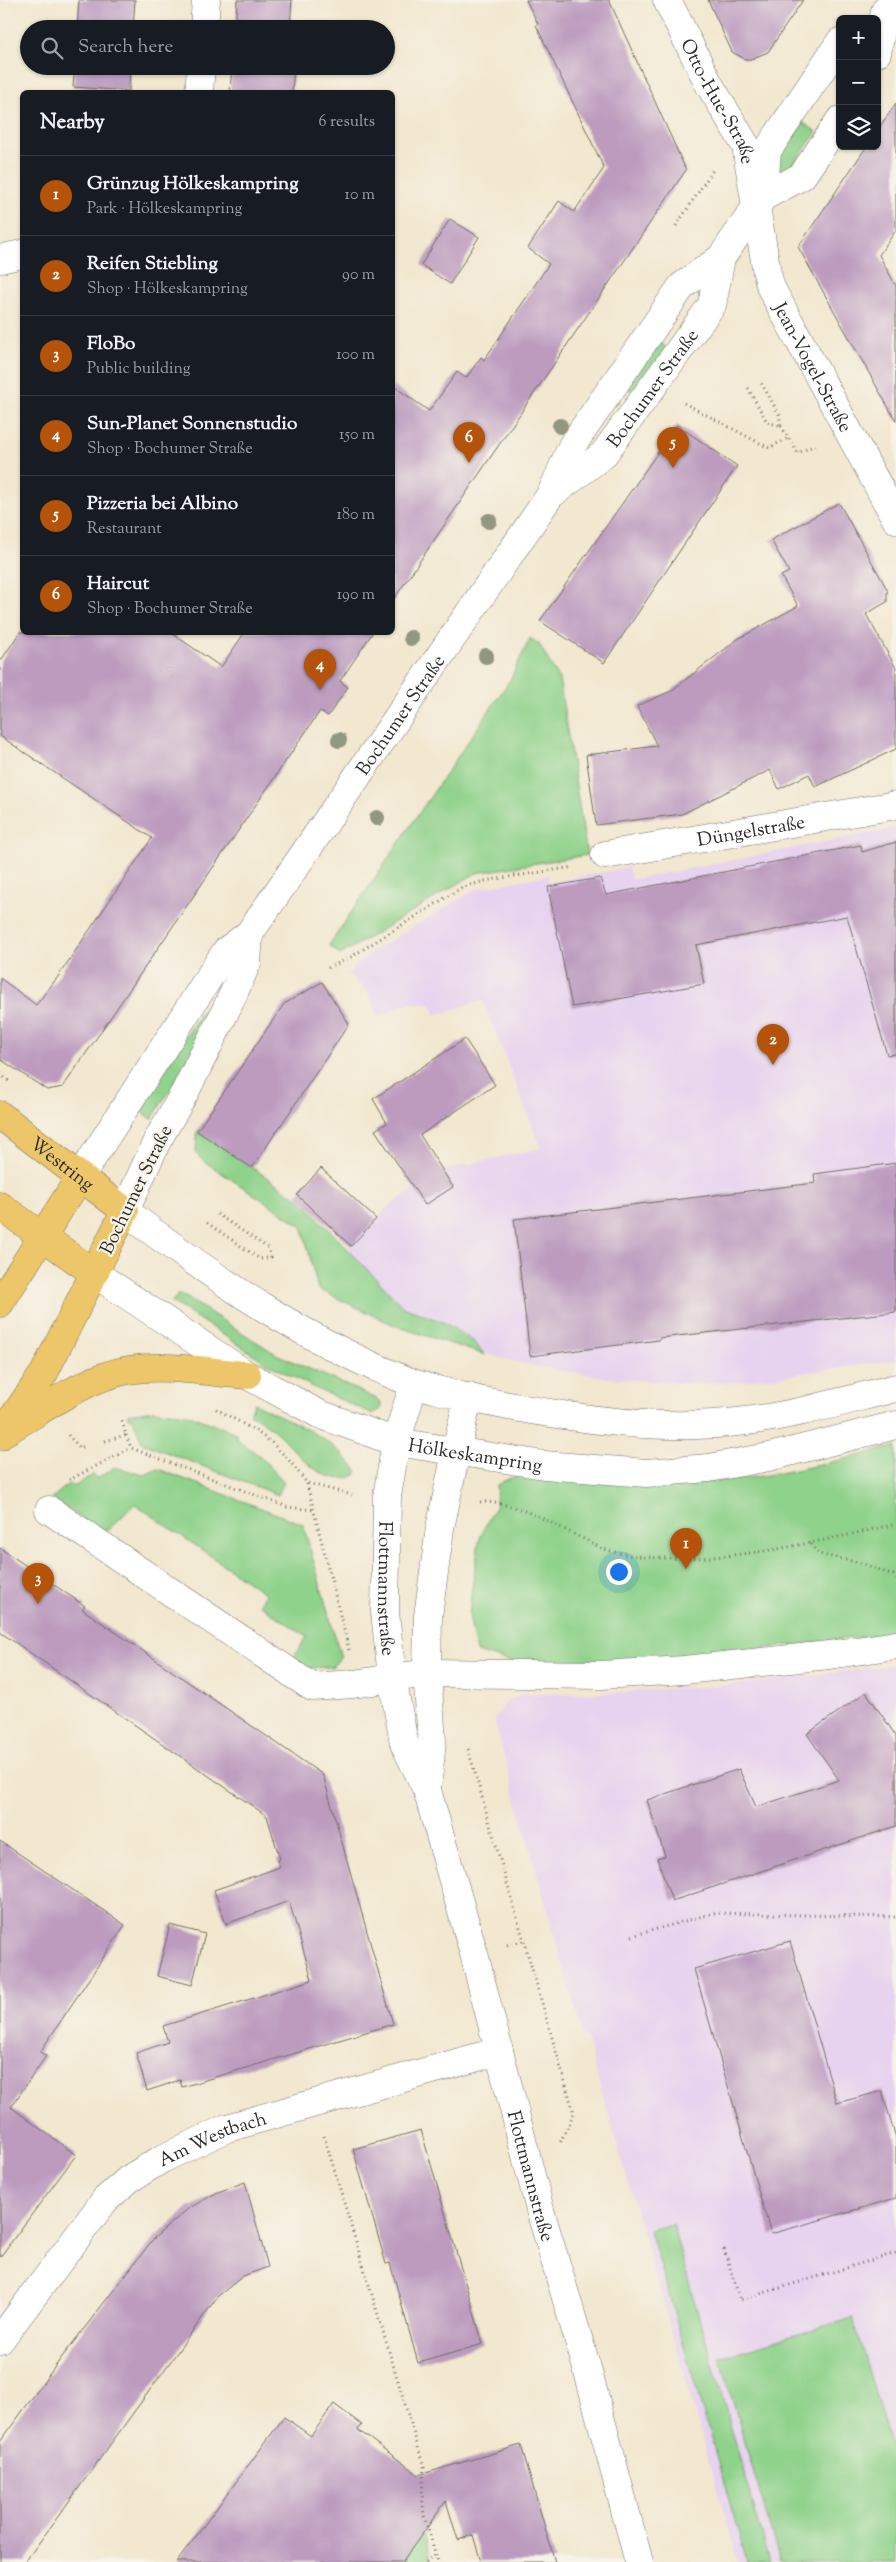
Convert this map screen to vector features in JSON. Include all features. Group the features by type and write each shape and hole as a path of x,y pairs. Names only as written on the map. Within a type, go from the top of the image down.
{"main road":[{"name":"Westring","path":"0,1115 125,1211"},
{"name":"Bochumer Straße","path":"0,1303 80,1177"},
{"path":"0,1206 94,1273"},
{"name":"Bochumer Straße","path":"1,1434 44,1373 125,1211"},
{"path":"1,1434 90,1384 117,1373 142,1369 180,1368 247,1374"}],"street":[{"path":"205,20 206,0"},
{"name":"Otto-Hue-Straße","path":"668,0 709,84 746,146 760,202"},
{"path":"881,24 883,10"},
{"name":"Bochumer Straße","path":"760,202 767,151 836,48"},
{"path":"199,90 200,75"},
{"name":"Bochumer Straße","path":"80,1177 226,951 249,934 550,494 573,444 682,286 721,258 760,202 802,176 836,126"},
{"name":"Jean-Vogel-Straße","path":"760,202 767,273 771,288 896,519"},
{"path":"0,260 20,255"},
{"name":"Bochumer Straße","path":"550,494 603,455 712,305 721,258"},
{"name":"Düngelstraße","path":"605,855 896,805"},
{"name":"Bochumer Straße","path":"125,1211 157,1141 185,1092 247,963 249,934"},
{"path":"125,1211 200,1267 258,1306 328,1346 414,1384 515,1408 590,1420 641,1425 694,1426 745,1422 795,1414 896,1388"},
{"name":"Hölkeskampring","path":"94,1273 247,1374 319,1414 396,1442 544,1465 646,1473 708,1468 769,1457 896,1424"},
{"name":"Flottmannstraße","path":"414,1384 396,1442 387,1498 386,1612 392,1677 404,1743 426,1790 474,1954 535,2193 587,2368 639,2562"},
{"name":"Flottmannstraße","path":"426,1790 432,1741 426,1673 431,1597 440,1528 468,1397"},
{"path":"49,1510 312,1687 353,1684 426,1673 601,1675 666,1671 745,1665 896,1645"},
{"name":"Am Westbach","path":"0,2340 79,2232 105,2200 129,2179 192,2143 228,2128 499,2051"}],"path":[{"path":"676,226 706,183"},
{"path":"748,388 767,422 781,426 778,414 760,381"},
{"path":"652,387 769,448 788,438"},
{"path":"328,968 351,957 461,888 484,881 581,865 605,855"},
{"path":"207,1223 260,1259 271,1257 268,1248 214,1212"},
{"path":"210,1406 248,1426 272,1443 288,1458 307,1483 349,1646 353,1684"},
{"path":"121,1418 131,1448"},
{"path":"68,1434 80,1448 86,1446"},
{"path":"105,1441 126,1435"},
{"path":"71,1479 131,1448 287,1507 314,1510"},
{"path":"307,1483 354,1495"},
{"path":"480,1502 506,1504 526,1510 608,1551 637,1557 686,1558 811,1544 896,1524"},
{"path":"811,1544 818,1554 861,1563 893,1575 896,1579"},
{"path":"466,1744 574,2113 558,2149"},
{"path":"632,1936 714,1913 896,1917"},
{"path":"315,2104 422,2459 424,2467 422,2494 424,2516 437,2553 438,2562"},
{"path":"724,2249 740,2300 896,2253"},
{"path":"426,2562 437,2553"}],"shaded area":[{"path":"896,828 896,1360 732,1383 674,1383 610,1378 543,1368 485,1354 473,1341 445,1324 403,1307 348,1249 388,1207 442,1170 541,1148 482,999 448,1012 435,1014 431,1004 411,1003 377,1017 367,990 347,974 367,955 476,889 548,875 549,883 628,867 631,880"},
{"path":"896,1665 896,2562 738,2562 586,2037 583,2037 494,1720 506,1702 524,1694 609,1693 741,1684"}],"green space":[{"path":"802,122 817,132 781,181 773,169"},
{"path":"659,342 671,351 636,394 628,388"},
{"path":"530,638 539,644 559,679 587,855 476,873 340,955 329,945 510,680"},
{"path":"209,1007 213,1009 182,1070 152,1119 139,1110 204,1008"},
{"path":"197,1131 301,1200 403,1307 445,1323 473,1341 485,1355 396,1326 318,1289 302,1226 202,1160 196,1153"},
{"path":"179,1293 276,1354 377,1399 381,1403 381,1409 373,1414 321,1391 270,1365 172,1302"},
{"path":"254,1403 323,1439 346,1458 357,1471 356,1475 344,1478 332,1477 321,1473 311,1466 276,1432 250,1414"},
{"path":"153,1410 187,1414 236,1433 236,1438 261,1457 284,1482 278,1495 142,1443 132,1417 129,1418 128,1414"},
{"path":"896,1446 896,1633 644,1662 519,1664 476,1652 469,1614 479,1541 495,1507 497,1485 505,1480 517,1476 531,1475 654,1483 728,1480 785,1472"},
{"path":"115,1467 144,1475 158,1469 303,1524 341,1657 332,1667 307,1668 290,1661 307,1637 259,1604 266,1594 135,1504 108,1530 99,1530 52,1498 70,1483 74,1487 94,1474 97,1479"},
{"path":"672,2224 770,2562 747,2562 650,2230"},
{"path":"853,2318 896,2464 896,2562 780,2562 720,2357"},
{"path":"410,2486 431,2562 402,2562 412,2549 381,2526"}],"building":[{"path":"79,0 135,0 134,20 78,20"},
{"path":"237,0 292,0 291,20 236,20"},
{"path":"526,0 609,0 686,170 395,598 395,387 429,411 457,372 466,378 481,357 484,360 549,264 528,248 559,201 574,212 604,168 536,25 538,24"},
{"path":"708,0 803,0 768,52 751,59 745,59 732,52"},
{"path":"74,75 130,75 129,90 73,87"},
{"path":"231,75 293,75 292,90 230,90"},
{"path":"896,103 896,230 879,255 896,286 896,421 798,247 864,150 881,150 881,125"},
{"path":"450,219 479,237 450,284 421,265"},
{"path":"677,425 737,466 604,663 540,621"},
{"path":"839,503 887,589 887,602 866,614 896,668 896,749 815,787 809,774 779,789 770,770 682,814 596,825 586,755 657,746 637,706 671,691 738,639 798,606 781,576 789,572 771,540"},
{"path":"20,632 20,635 174,635 221,667 243,635 371,635 340,681 348,687 328,716 320,711 63,1087 47,1090 0,1059 0,978 36,1005 57,978 152,838 0,736 0,662"},
{"path":"896,842 896,1054 887,1055 847,916 696,945 704,984 572,1007 548,887 600,878 606,895 861,845 862,852"},
{"path":"322,982 349,1024 252,1168 197,1131 284,1004"},
{"path":"465,1039 495,1085 420,1135 453,1187 425,1205 375,1130 387,1123 373,1099"},
{"path":"896,1163 896,1312 659,1338 659,1340 530,1356 514,1219 815,1183 814,1174"},
{"path":"321,1168 376,1219 351,1246 297,1195"},
{"path":"0,1548 85,1606 82,1609 323,1775 393,2024 182,2087 180,2080 147,2091 136,2053 168,2042 163,2026 312,1980 289,1901 226,1924 214,1890 280,1867 277,1860 280,1859 267,1816 0,1632"},
{"path":"866,1692 896,1736 896,1826 672,1901 657,1858 665,1856 647,1800 739,1769 756,1807 839,1780 807,1734"},
{"path":"0,1841 125,1925 40,2052 46,2056 11,2107 76,2155 0,2257"},
{"path":"170,1925 205,1934 192,1985 157,1976"},
{"path":"790,1941 837,2103 882,2091 896,2138 896,2198 771,2234 694,1969"},
{"path":"421,2130 483,2344 418,2363 390,2263 386,2264 353,2149"},
{"path":"245,2182 268,2267 243,2276 218,2296 25,2562 0,2562 0,2442 62,2357 154,2238 189,2208 218,2192"},
{"path":"334,2404 362,2425 358,2430 419,2475 521,2445 555,2562 481,2562 473,2535 458,2540 446,2501 402,2562 177,2562 284,2417 311,2436"}],"place":[{"name":"Haircut","path":"469,463"},
{"name":"Pizzeria bei Albino","path":"673,468"},
{"name":"Sun-Planet Sonnenstudio","path":"320,690"},
{"name":"Reifen Stiebling","path":"773,1065"},
{"name":"Grünzug Hölkeskampring","path":"686,1569"},
{"name":"FloBo","path":"38,1604"}]}
